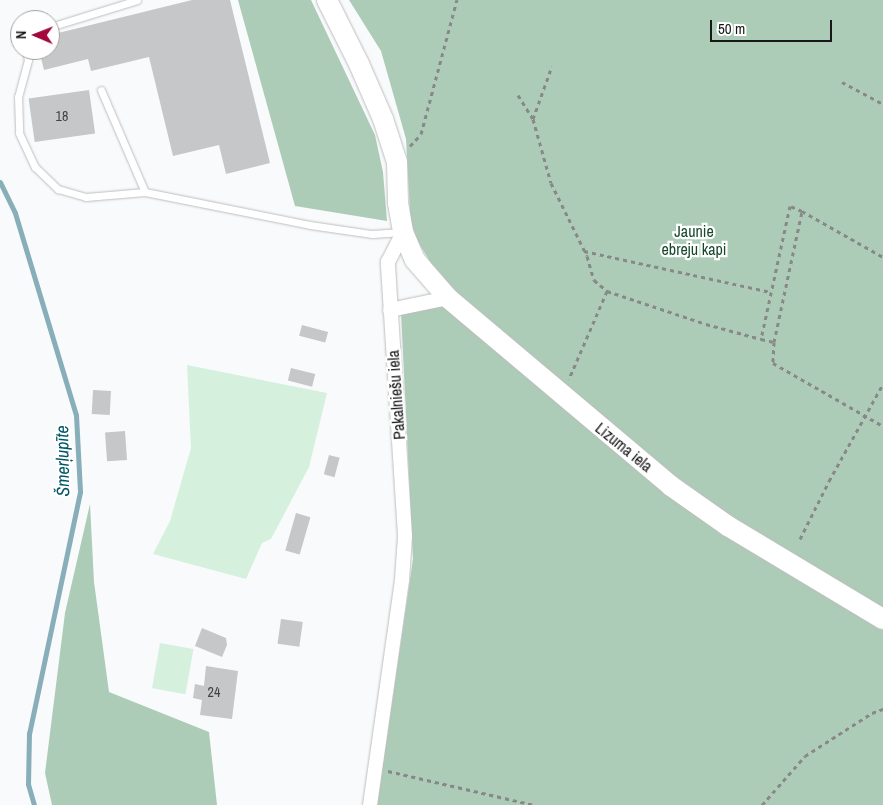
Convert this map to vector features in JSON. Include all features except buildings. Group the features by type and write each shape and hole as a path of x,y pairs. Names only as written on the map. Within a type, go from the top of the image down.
{"street":[{"path":"327,0 373,96 397,162 398,203 403,232"},
{"name":"Lizuma iela","path":"403,232 415,260 448,298 558,393 671,486 712,515 883,619"},
{"name":"Pakalniešu iela","path":"370,805 377,768 402,580 405,536 388,262 403,232"},
{"path":"390,310 448,298"}],"lane":[{"path":"60,24 136,0"},
{"path":"28,60 18,97 19,133 35,167 58,188 86,196 145,192 310,225 372,234 403,232"},
{"path":"101,90 145,192"}],"path":[{"path":"397,162 421,134 457,0"},
{"path":"533,119 552,66"},
{"path":"842,82 883,104"},
{"path":"518,95 533,119 551,184 584,251 594,280 607,291 706,324 774,342"},
{"path":"761,339 790,206 883,257"},
{"path":"802,211 774,342 773,363 864,417 883,426"},
{"path":"584,251 771,292"},
{"path":"558,393 569,380 607,291"},
{"path":"800,539 883,384"},
{"path":"762,805 805,756 872,713 883,709"},
{"path":"377,768 534,805"}],"green space":[{"path":"238,0 311,0 375,135 383,172 387,221 295,206"},
{"name":"Jaunie ebreju kapi","path":"349,0 883,0 883,805 377,805 413,559 401,313 441,305 639,469 637,449 441,279 411,231 406,139 381,51"},
{"path":"187,365 327,393 309,467 271,539 262,543 246,579 153,554 170,521 191,448"},
{"path":"90,504 94,582 109,692 209,732 217,805 52,805 45,773 65,613"},
{"path":"160,643 193,649 185,694 152,688"}],"waterway":[{"name":"Šmerļupīte","path":"0,182 15,213 76,415 80,492 29,733 28,784 34,805"}]}
